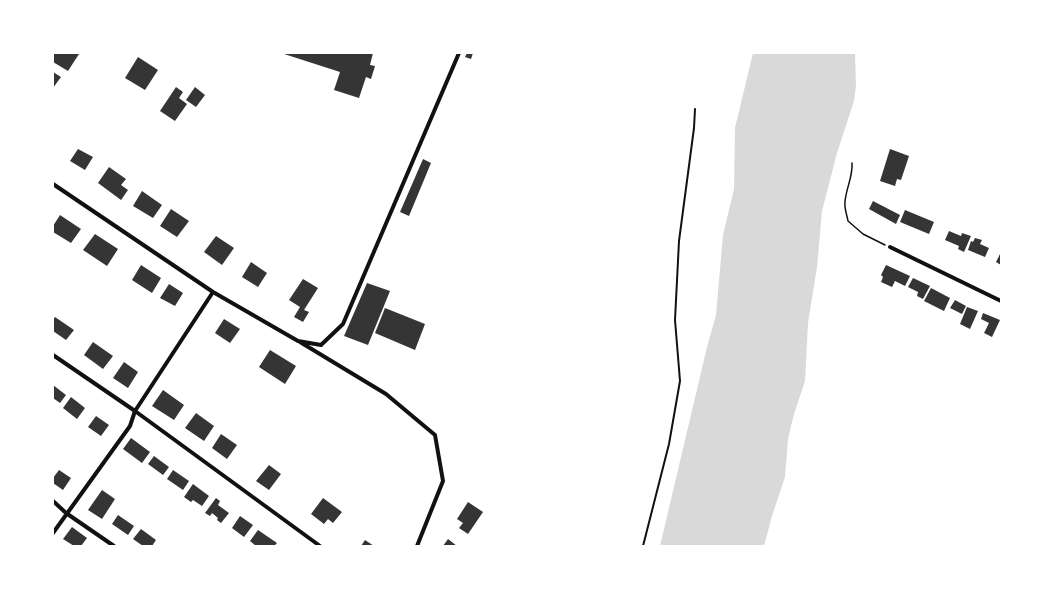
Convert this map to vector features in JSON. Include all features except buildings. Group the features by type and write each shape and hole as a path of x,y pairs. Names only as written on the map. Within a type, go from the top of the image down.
{"street":[{"path":"298,341 321,345 343,324 459,53"},
{"path":"53,184 213,292 386,394 435,435 443,481 417,546"},
{"path":"890,247 1001,301"},
{"path":"53,533 130,426 135,411 213,292"},
{"path":"53,355 135,411 320,546"},
{"path":"53,501 66,513 114,546"}],"lane":[{"path":"643,546 669,444 680,381 675,320 679,241 694,128 695,109"}],"path":[{"path":"852,163 853,174 848,186 845,203 848,221 863,234 890,247"}],"shaded area":[{"path":"753,53 855,53 856,86 854,101 837,153 822,211 817,267 808,323 805,381 794,414 788,439 785,477 764,546 660,546 707,347 716,315 723,235 734,189 735,128"}]}
